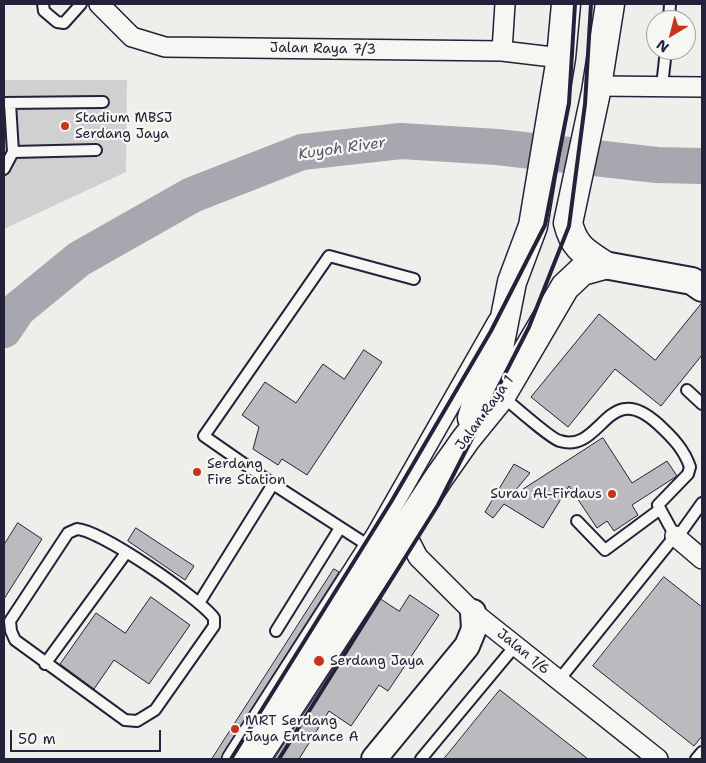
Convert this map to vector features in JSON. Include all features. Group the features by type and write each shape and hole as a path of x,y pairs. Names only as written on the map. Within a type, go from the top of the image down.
{"main road":[{"name":"Jalan Raya 1","path":"512,282 533,226 559,71 566,4"},
{"path":"610,4 597,89 568,223 572,238 579,248 604,265 692,281 702,288"},
{"name":"Jalan Raya 1","path":"255,759 404,530 466,439 501,396 565,287 582,271 604,265"},
{"path":"466,439 478,398 495,368 512,282"}],"street":[{"name":"Jalan Raya 7/3","path":"99,4 132,37 165,47 502,51 559,71"},
{"path":"502,51 506,4"},
{"path":"597,89 662,86 702,87"},
{"name":"Jalan Raya 1","path":"232,759 369,546 470,374 498,321 512,282"},
{"name":"Jalan 1/6","path":"404,530 418,557 474,612 658,759"},
{"path":"676,537 702,559"},
{"path":"374,759 468,646 474,629 474,612"}],"lane":[{"path":"43,4 44,11 50,17 64,23 81,4"},
{"path":"662,86 665,60"},
{"path":"4,169 13,152 7,103 103,102"},
{"path":"13,152 96,150"},
{"path":"369,546 273,484 204,436 329,256 414,279"},
{"path":"687,390 702,404"},
{"path":"501,396 558,441 573,443 587,435 622,408 635,408 646,413 675,440 690,467 688,474 659,502 659,510 676,537"},
{"path":"199,603 273,484"},
{"path":"559,680 702,503"},
{"path":"577,521 605,550 659,510"},
{"path":"276,631 340,528"},
{"path":"77,529 87,530 126,553 199,603 214,618 214,626 155,710 137,721 125,720 45,664 15,640 11,631 10,622 68,533 77,529"},
{"path":"45,664 126,553"},
{"path":"421,759 515,646"},
{"path":"696,759 702,752"}],"shaded area":[{"name":"Stadium MBSJ Serdang Jaya","path":"4,80 127,80 126,172 4,229"}],"building":[{"path":"702,303 702,355 661,406 615,369 568,427 531,397 599,314 655,360"},
{"path":"364,350 382,362 307,475 282,459 278,465 253,449 259,427 242,415 265,382 296,403 323,364 344,379"},
{"name":"Surau Al-Firdaus","path":"603,438 632,483 667,461 677,476 632,505 638,515 614,531 607,521 597,528 569,486 543,528 504,504 493,518 485,512 514,464 530,473 509,498"},
{"path":"18,523 42,539 4,599 4,545"},
{"path":"136,528 194,566 185,580 128,541"},
{"path":"334,569 339,572 223,753 221,759 212,759"},
{"path":"664,577 702,607 702,736 694,746 593,666"},
{"path":"410,595 439,615 388,691 379,685 351,726 329,711 299,759 274,759 379,598 399,611"},
{"path":"151,597 190,625 149,684 114,660 94,689 60,664 96,613 125,633"},
{"path":"500,690 561,738 588,759 444,759"}],"waterway":[{"name":"Kuyoh River","path":"4,330 18,309 79,259 192,195 302,152 401,141 497,147 657,165 702,166"}],"railway":[{"path":"231,759 391,502 491,331 545,225 569,103 575,4"},
{"path":"279,759 438,505 529,327 569,226 585,104 591,4"}],"place":[{"name":"Stadium MBSJ Serdang Jaya","path":"65,126"},
{"name":"Serdang Fire Station","path":"197,472"},
{"name":"Surau Al-Firdaus","path":"612,494"},
{"name":"Serdang Jaya","path":"319,661"},
{"name":"MRT Serdang Jaya Entrance A","path":"235,729"}]}
